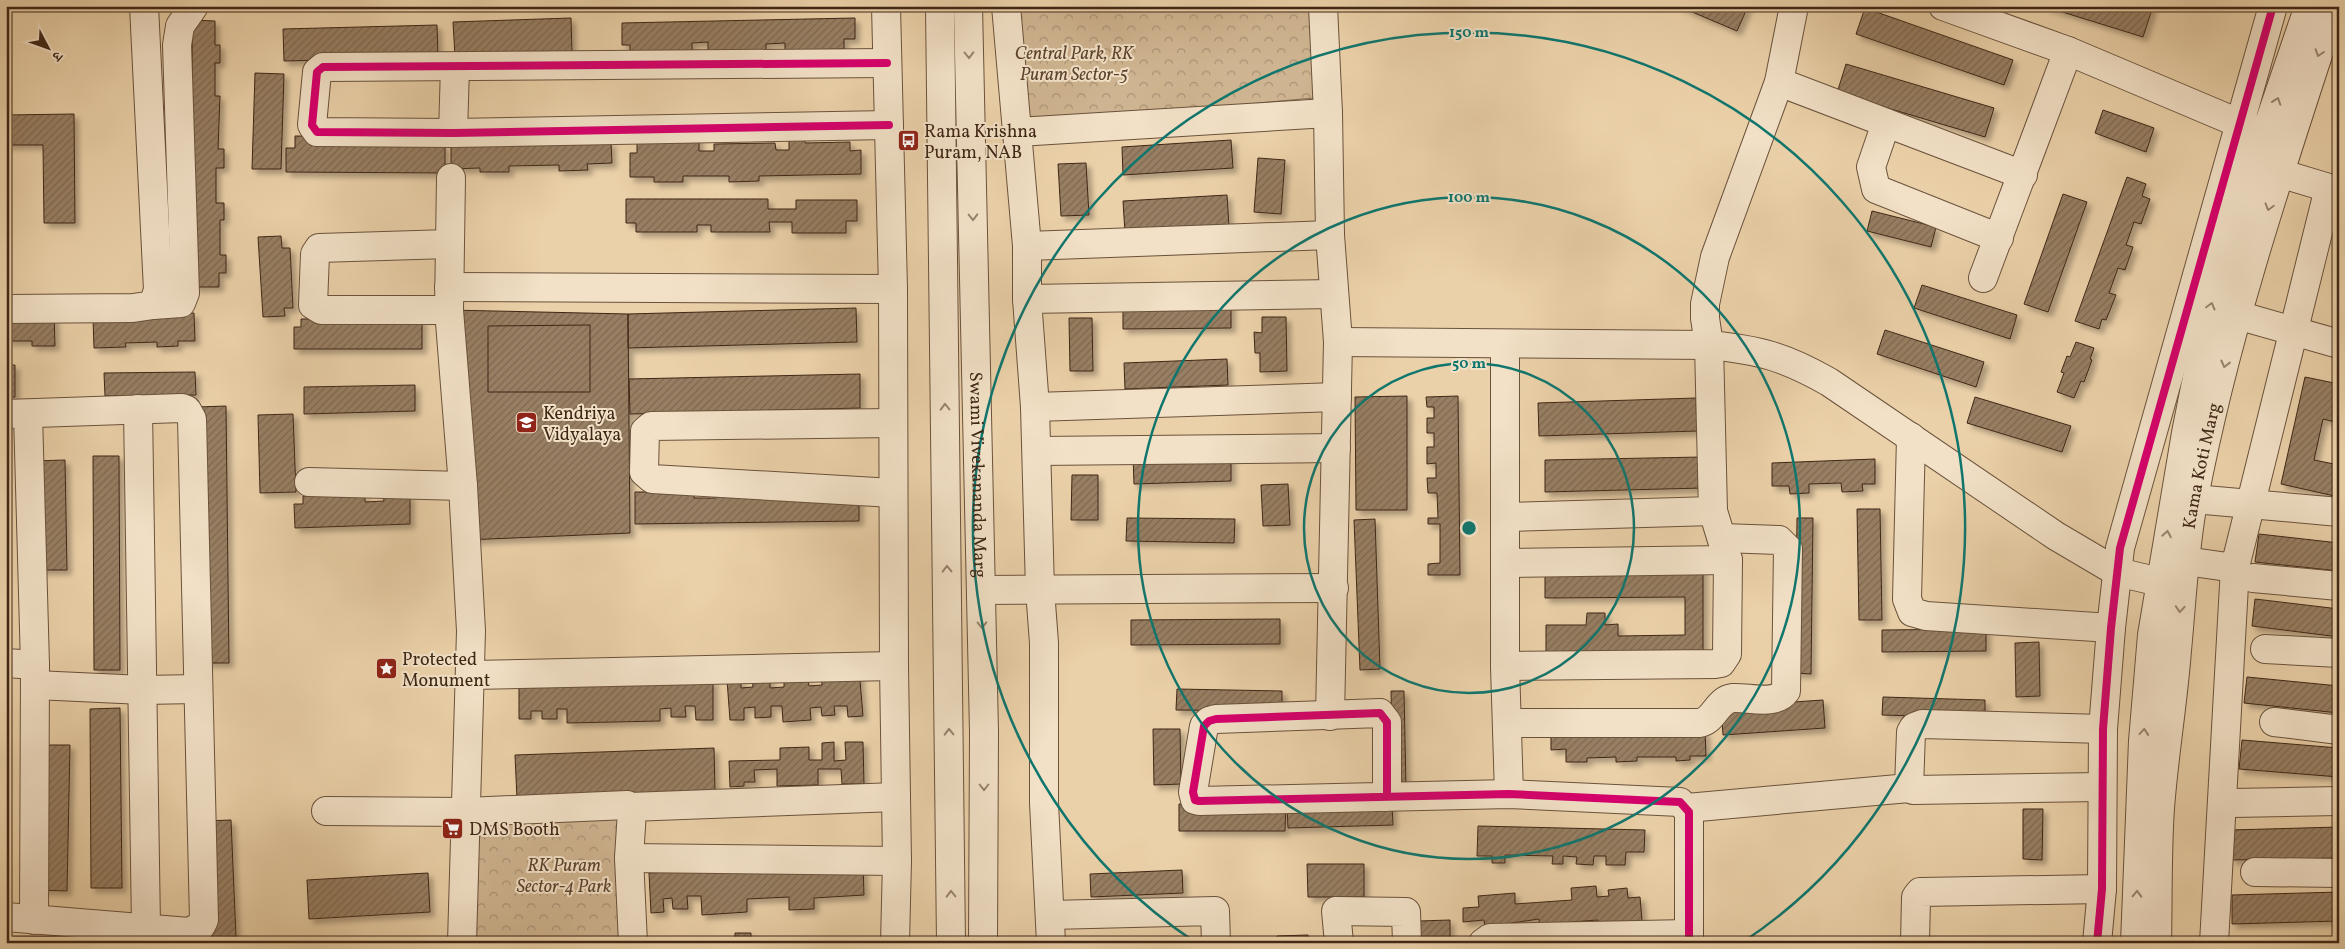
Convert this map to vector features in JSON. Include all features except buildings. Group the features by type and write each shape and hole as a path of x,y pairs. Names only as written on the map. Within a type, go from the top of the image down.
{"street":[{"path":"144,6 158,290 153,305"},
{"path":"6,309 133,308 181,302 185,292 176,45 180,26 194,6"},
{"path":"886,6 893,289 894,666 897,860 895,943"},
{"name":"Swami Vivekananda Marg","path":"940,6 951,943"},
{"name":"Swami Vivekananda Marg","path":"968,6 984,732 983,943"},
{"path":"1006,6 1027,246 1027,299 1035,407 1040,590 1044,643 1044,803 1051,943"},
{"path":"1323,6 1328,113 1330,235 1338,342 1330,716"},
{"path":"1718,705 1724,660 1728,647 1725,549 1713,511 1710,345 1705,318 1710,274 1778,82 1794,6"},
{"path":"1943,6 2068,51 2239,121 2265,135"},
{"path":"2097,943 2102,889 2101,787 2103,729 2120,548 2273,6"},
{"name":"Kama Koti Marg","path":"2135,943 2143,741 2152,635 2175,575 2211,420 2238,315 2267,170 2265,135 2309,6"},
{"name":"Kama Koti Marg","path":"2158,943 2160,807 2177,651 2175,575 2211,307 2334,6"},
{"path":"1983,278 2068,51"},
{"path":"887,63 323,67 317,72 312,125 317,132 453,133 889,125"},
{"path":"453,133 455,67"},
{"path":"1778,82 2023,175"},
{"path":"1018,132 1328,113"},
{"path":"1886,123 1871,166 1876,189 1999,238"},
{"path":"2214,943 2250,504 2292,331 2334,190 2267,170"},
{"path":"451,178 449,299 463,486 471,631 462,943"},
{"path":"1027,246 1330,235"},
{"path":"449,244 319,248 315,254 313,305 321,310 449,299 893,289"},
{"path":"1027,299 1334,294"},
{"path":"2238,315 2339,344"},
{"path":"1338,342 1710,345 1751,349 1799,365 1829,382 2056,536 2117,572 2175,575 2244,573 2339,586"},
{"path":"1505,344 1505,666 1509,794"},
{"path":"1035,407 1337,396"},
{"path":"6,917 34,920 190,932 201,926 204,920 192,419 187,410 182,408 17,414 35,675 34,920"},
{"path":"138,409 146,928"},
{"path":"893,423 651,426 645,431 644,472 652,479 893,493"},
{"path":"1911,437 1907,599 1912,612 1926,616 2111,628"},
{"path":"1037,450 1336,448"},
{"path":"309,482 463,486"},
{"path":"2194,499 2339,512"},
{"path":"1505,517 1713,511"},
{"path":"1505,563 1725,549 1779,540 1786,545 1789,556 1786,691 1782,696 1771,699 1732,698 1718,705 1708,719 1699,723 1507,723"},
{"path":"981,590 1334,588"},
{"path":"2265,649 2339,653"},
{"path":"1505,666 1715,664 1724,660"},
{"path":"6,663 35,675 143,690 197,688"},
{"path":"470,674 894,666"},
{"path":"1387,797 1386,718 1380,713 1210,720 1202,731 1194,797 1199,801 1387,797 1509,794 1674,800 1688,808 1909,788 1913,790 2101,787"},
{"path":"2274,722 2339,730"},
{"path":"1909,788 1911,732 1919,724 2103,729"},
{"path":"326,811 466,812 622,804 630,807 896,797"},
{"path":"2231,803 2339,801"},
{"path":"630,807 632,811 630,858 633,943"},
{"path":"1483,943 1490,938 1689,938 1688,808"},
{"path":"630,858 897,860"},
{"path":"2255,872 2339,873"},
{"path":"1915,943 1916,897 1920,892 2102,889"},
{"path":"1050,915 1215,911 1216,943"},
{"path":"1339,943 1336,911 1406,912 1407,943"}],"green space":[{"name":"Central Park, RK Puram Sector-5","path":"1014,6 1309,6 1314,98 1020,124"},
{"name":"RK Puram Sector-4 Park","path":"630,807 635,943 467,943 474,811"}],"cycle path":[{"path":"2097,943 2102,889 2103,729 2120,548 2273,6"},
{"path":"887,63 323,67 317,72 312,125 317,132 453,133 889,125"},
{"path":"1387,797 1387,722 1380,713 1216,719 1209,721 1204,726 1193,792 1195,800 1199,801 1509,794 1680,802 1689,812 1689,943"}],"place":[{"name":"Rama Krishna Puram, NAB","path":"908,141"},
{"name":"Kendriya Vidyalaya","path":"527,423"},
{"name":"Protected Monument","path":"386,669"},
{"name":"DMS Booth","path":"453,829"}]}
